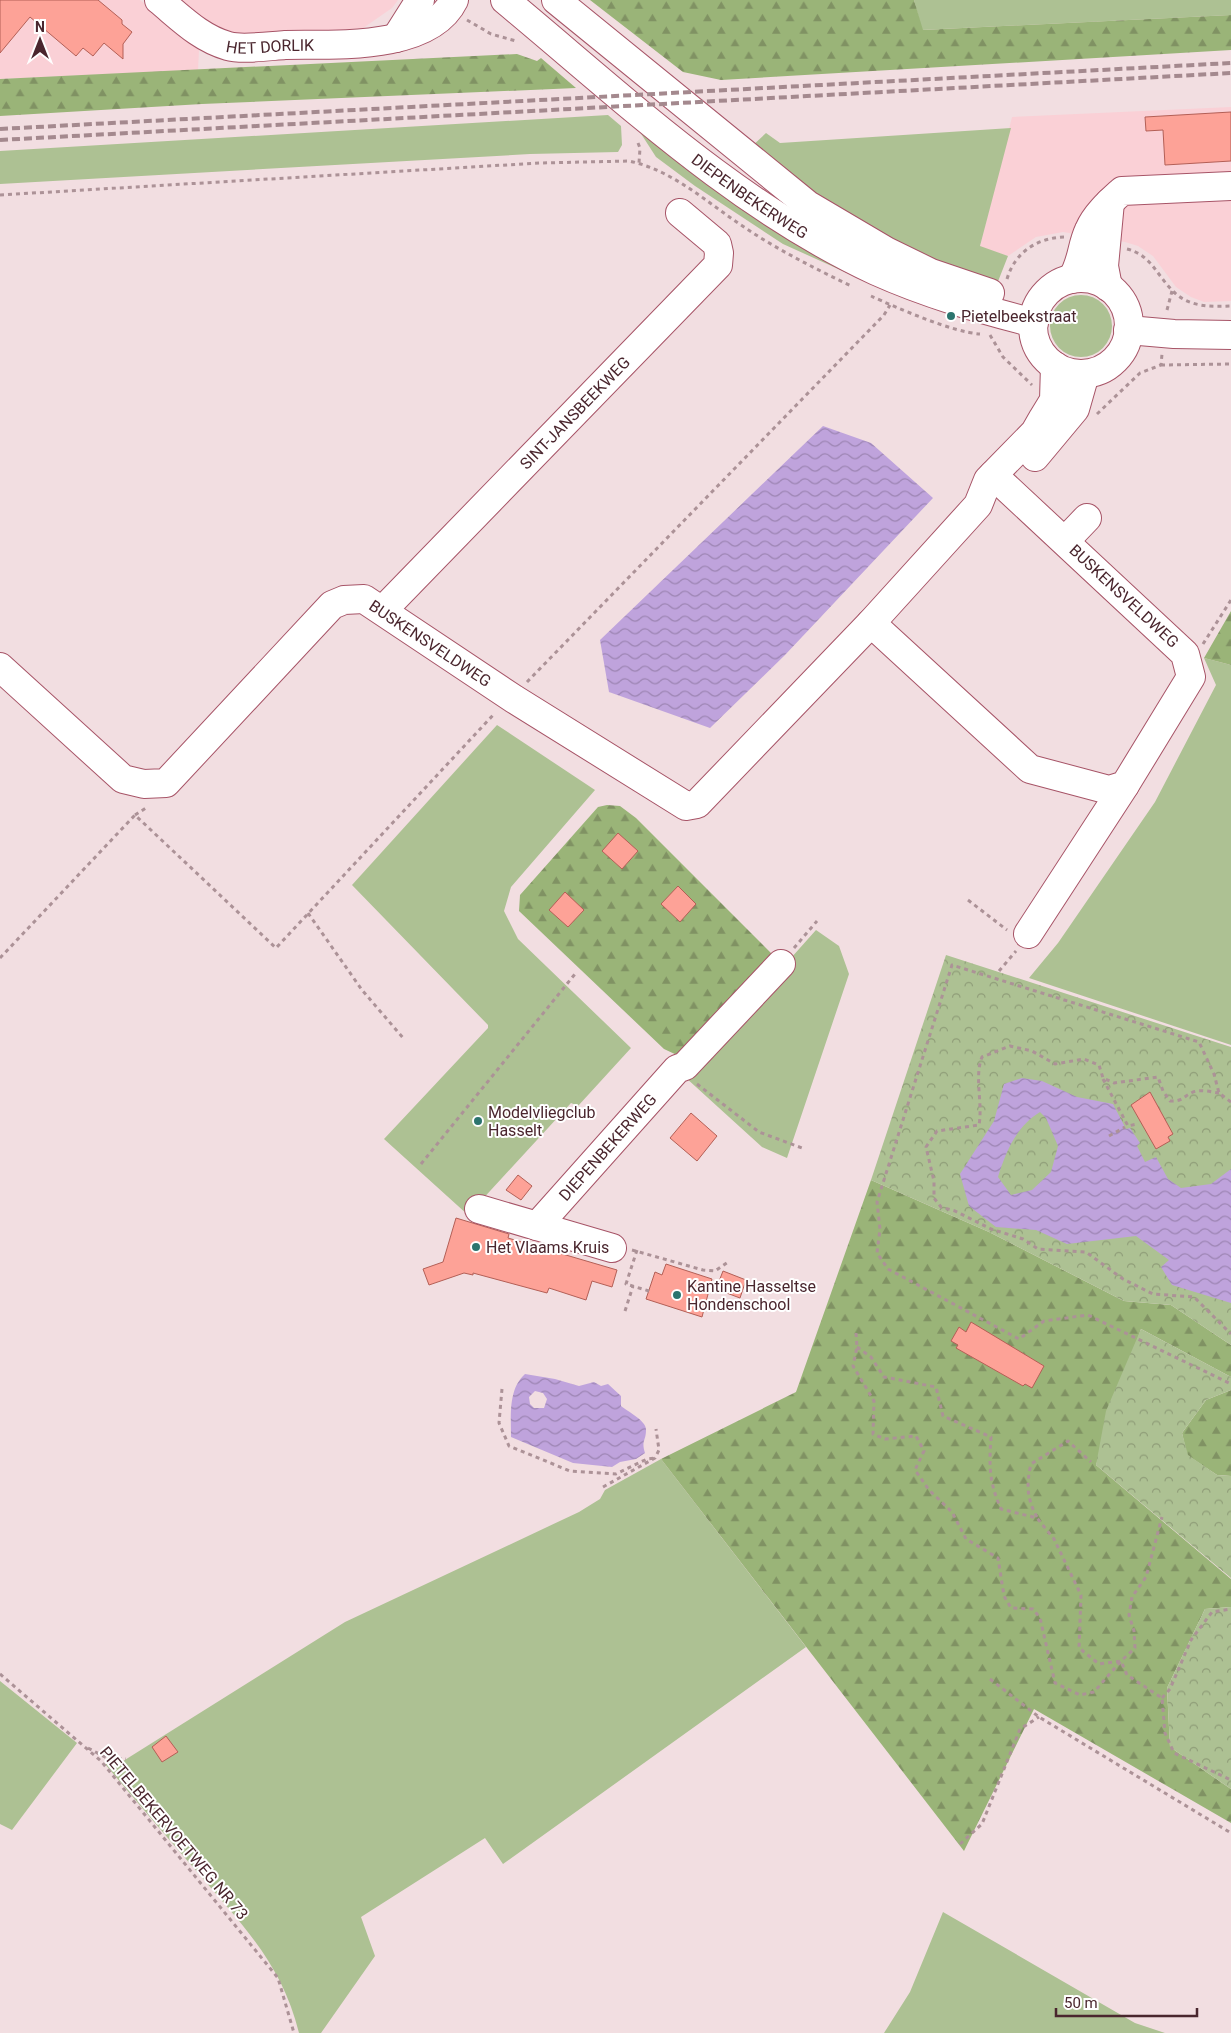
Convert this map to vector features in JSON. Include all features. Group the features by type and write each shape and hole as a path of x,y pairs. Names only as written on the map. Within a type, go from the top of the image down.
{"street":[{"name":"HET DORLIK","path":"159,0 204,37 230,47 371,42 396,38 423,29 441,17 454,0"},
{"path":"396,38 420,0"},
{"name":"DIEPENBEKERWEG","path":"505,0 679,145 775,215 822,243 877,271 948,299 1036,314"},
{"name":"DIEPENBEKERWEG","path":"556,0 816,210 864,240 932,273 1002,297 1036,314"},
{"path":"1072,279 1082,259 1088,232 1094,220 1122,191 1231,186"},
{"path":"1108,287 1104,266 1110,202"},
{"name":"SINT-JANSBEEKWEG","path":"383,610 718,265 719,253 717,244 680,213"},
{"path":"1072,279 1091,279 1108,287 1116,294 1124,307 1128,330 1125,344 1113,361 1105,367 1085,374 1074,375 1055,366 1041,353 1036,343 1036,314 1047,292 1055,286 1072,279"},
{"path":"1128,330 1174,334 1231,335"},
{"name":"BUSKENSVELDWEG","path":"1000,481 1035,432 1054,400 1055,366"},
{"name":"BUSKENSVELDWEG","path":"1000,481 1049,442 1075,409 1085,374"},
{"name":"BUSKENSVELDWEG","path":"0,667 122,779 144,784 166,783 332,605 344,600 364,599 383,610 505,705 686,806 697,804 871,622 978,505 988,480 1000,481 1186,654 1191,677 1125,785 1022,935"},
{"path":"1065,541 1087,518"},
{"path":"871,622 1030,769 1109,790 1125,785"},
{"name":"DIEPENBEKERWEG","path":"537,1226 681,1068 781,964"},
{"path":"479,1209 625,1249"}],"path":[{"path":"0,195 539,163 629,161 676,179 738,224 792,258 855,288"},
{"path":"1168,302 1172,291 1196,305 1207,307 1231,306"},
{"path":"864,292 890,305 969,332 981,334 988,332"},
{"path":"135,815 276,948 537,670 884,315 890,305"},
{"path":"1162,365 1231,364"},
{"path":"1189,666 1231,600"},
{"path":"488,706 505,705"},
{"path":"0,958 135,815 146,808 154,807"},
{"path":"968,900 1022,935"},
{"path":"308,913 362,990 404,1039"},
{"path":"781,964 816,921"},
{"path":"1219,1093 1214,1074 1199,1042 952,965 877,1202 880,1229 877,1252 888,1269 1019,1339 1044,1321 1088,1315 1231,1384"},
{"path":"421,1164 575,974"},
{"path":"1137,1124 1128,1126 1103,1078 1099,1065 1084,1058 1054,1064 1032,1051 1010,1046 982,1057 978,1067 982,1110 979,1125 937,1131 926,1147 934,1181 934,1198 941,1207 956,1211 991,1229 1023,1239 1038,1249 1086,1252 1123,1279 1153,1294 1194,1297 1231,1334"},
{"path":"681,1068 759,1132 802,1148"},
{"path":"1103,1078 1114,1083 1158,1077 1163,1091 1170,1101 1180,1102 1192,1093 1202,1090 1219,1093 1231,1102"},
{"path":"1109,1136 1125,1127"},
{"path":"648,1291 626,1284 625,1249 703,1270 715,1271 728,1262"},
{"path":"625,1311 633,1286"},
{"path":"856,1333 857,1347 853,1366 874,1402 873,1434 885,1439 916,1436 924,1451 915,1470 929,1490 952,1512 966,1539 998,1558 1004,1596 1011,1608 1033,1609 1040,1618 1055,1683 1080,1696 1094,1692 1134,1648 1134,1631 1129,1615 1132,1597 1146,1577 1162,1517"},
{"path":"857,1347 872,1357 884,1377 936,1387 943,1416 991,1436 989,1463 991,1488 1001,1509 1037,1518"},
{"path":"502,1389 499,1423 509,1446 570,1471 616,1474 647,1459 655,1458"},
{"path":"603,1487 655,1458 659,1450 656,1429"},
{"path":"1091,1462 1068,1441 1031,1464 1026,1483 1029,1503 1037,1518 1054,1539 1081,1596 1079,1648 1099,1664 1121,1661"},
{"path":"1231,1609 1212,1612 1191,1640 1170,1689 1162,1698 1165,1733 1174,1753 1231,1780"},
{"path":"1121,1661 1127,1675 1162,1698"},
{"name":"PIETELBEKERVOETWEG NR 73","path":"0,1674 101,1761 278,1978 294,2033"},
{"path":"990,1678 1039,1717 1231,1833"},
{"path":"960,1844 982,1824 1020,1729 1039,1717"},
{"path":"88,1748 107,1758 126,1759"}],"shaded area":[{"path":"0,0 140,0 199,50 198,70 0,79"},
{"path":"172,0 398,0 392,8 356,33 220,37"},
{"path":"1231,107 1231,301 1204,302 1191,297 1176,287 1153,256 1138,246 1125,242 1063,232 1036,237 1008,256 980,247 1012,117"}],"green space":[{"path":"590,0 914,0 923,30 1231,15 1231,50 721,80 683,72"},
{"path":"914,0 1231,0 1231,15 922,30"},
{"path":"517,54 537,61 541,58 576,88 202,104 0,116 0,79"},
{"path":"608,115 621,126 622,145 618,152 530,154 0,184 0,151"},
{"path":"1011,128 980,246 1008,256 997,284 950,270 876,235 750,148 766,133 780,143"},
{"path":"638,129 874,279 878,287 783,244 695,186 656,157"},
{"path":"1081,295 1093,298 1103,304 1109,314 1112,326 1109,338 1103,348 1093,354 1081,357 1069,354 1059,348 1053,338 1050,326 1053,314 1059,304 1069,298"},
{"path":"1231,611 1231,665 1204,658"},
{"path":"1204,658 1231,665 1231,1045 1029,978 1058,943 1155,802 1216,685"},
{"path":"497,725 595,790 511,887 504,911 518,939 631,1048 578,1106 571,1103 468,1215 384,1139 488,1028 488,1025 352,885"},
{"path":"607,805 620,806 636,818 773,955 679,1056 664,1049 519,911 520,895 598,807"},
{"path":"816,930 839,946 849,974 787,1158 762,1147 685,1077"},
{"path":"946,955 1231,1047 1231,1345 1171,1305 1124,1301 989,1232 871,1180"},
{"path":"871,1180 989,1232 1124,1301 1171,1305 1231,1345 1231,1377 1141,1329 1096,1465 1231,1579 1231,1607 1205,1609 1167,1688 1170,1747 1231,1789 1231,1823 1034,1709 964,1851 661,1459 796,1392"},
{"path":"1141,1329 1231,1377 1231,1390 1206,1400 1182,1433 1188,1455 1217,1475 1231,1476 1231,1578 1096,1465 1106,1411"},
{"path":"1231,1390 1231,1476 1217,1475 1187,1455 1182,1433 1206,1400"},
{"path":"661,1459 806,1647 503,1864 485,1838 361,1917 375,1956 321,2033 299,2033 292,2008 282,1986 259,1947 231,1911 105,1764 120,1763 345,1622 579,1512 600,1499 605,1490"},
{"path":"1231,1607 1231,1789 1170,1747 1167,1688 1205,1609"},
{"path":"0,1681 77,1743 12,1830 0,1824"},
{"path":"943,1912 1135,2023 1165,2033 884,2033 910,1992"}],"water":[{"path":"823,426 871,443 933,498 785,655 710,728 609,692 600,640"},
{"path":"1022,1078 1042,1081 1077,1097 1113,1104 1126,1129 1130,1128 1140,1143 1137,1146 1145,1162 1156,1157 1168,1179 1181,1188 1211,1184 1231,1169 1231,1303 1172,1285 1161,1267 1169,1260 1136,1236 1067,1244 1036,1230 996,1227 969,1206 960,1174 994,1121 1004,1084","holes":["1040,1112 1046,1118 1058,1146 1051,1172 1032,1190 1011,1195 998,1177 1008,1149 1018,1132 1032,1118"]},
{"path":"525,1374 555,1379 579,1386 594,1382 601,1386 608,1384 621,1396 621,1406 643,1423 646,1430 643,1446 645,1453 636,1459 620,1462 612,1467 573,1463 511,1437 513,1395","holes":["535,1391 543,1393 547,1399 544,1408 534,1408 530,1404 529,1397"]}],"building":[{"path":"0,0 98,0 122,20 122,24 132,32 123,44 123,59 104,43 93,56 83,48 76,56 30,17 0,53"},
{"path":"1231,112 1231,161 1165,165 1163,130 1146,131 1145,117"},
{"path":"618,833 638,851 622,869 602,851"},
{"path":"678,886 696,904 680,922 661,904"},
{"path":"565,892 584,910 568,927 549,910"},
{"path":"1150,1092 1173,1134 1168,1137 1170,1141 1156,1149 1131,1105"},
{"path":"691,1113 717,1136 697,1161 670,1138"},
{"name":"Modelvliegclub Hasselt","path":"518,1175 532,1186 521,1200 506,1190"},
{"path":"456,1218 509,1234 508,1238 617,1270 612,1287 592,1281 586,1300 549,1288 547,1293 473,1273 473,1275 464,1273 429,1285 423,1269 443,1262"},
{"name":"Kantine Hasseltse Hondenschool","path":"666,1264 712,1279 702,1317 646,1299 655,1272 662,1275"},
{"path":"723,1271 746,1280 740,1298 716,1289"},
{"path":"971,1322 1044,1366 1032,1388 1025,1384 1023,1386 956,1348 958,1345 951,1341 959,1327 966,1332"},
{"path":"166,1736 178,1752 162,1762 152,1747"}],"railway":[{"path":"0,129 1231,63"},
{"path":"0,140 1231,73"}],"place":[{"name":"Pietelbeekstraat","path":"951,316"},
{"name":"Modelvliegclub Hasselt","path":"478,1121"},
{"name":"Het Vlaams Kruis","path":"476,1247"},
{"name":"Kantine Hasseltse Hondenschool","path":"677,1295"}]}
